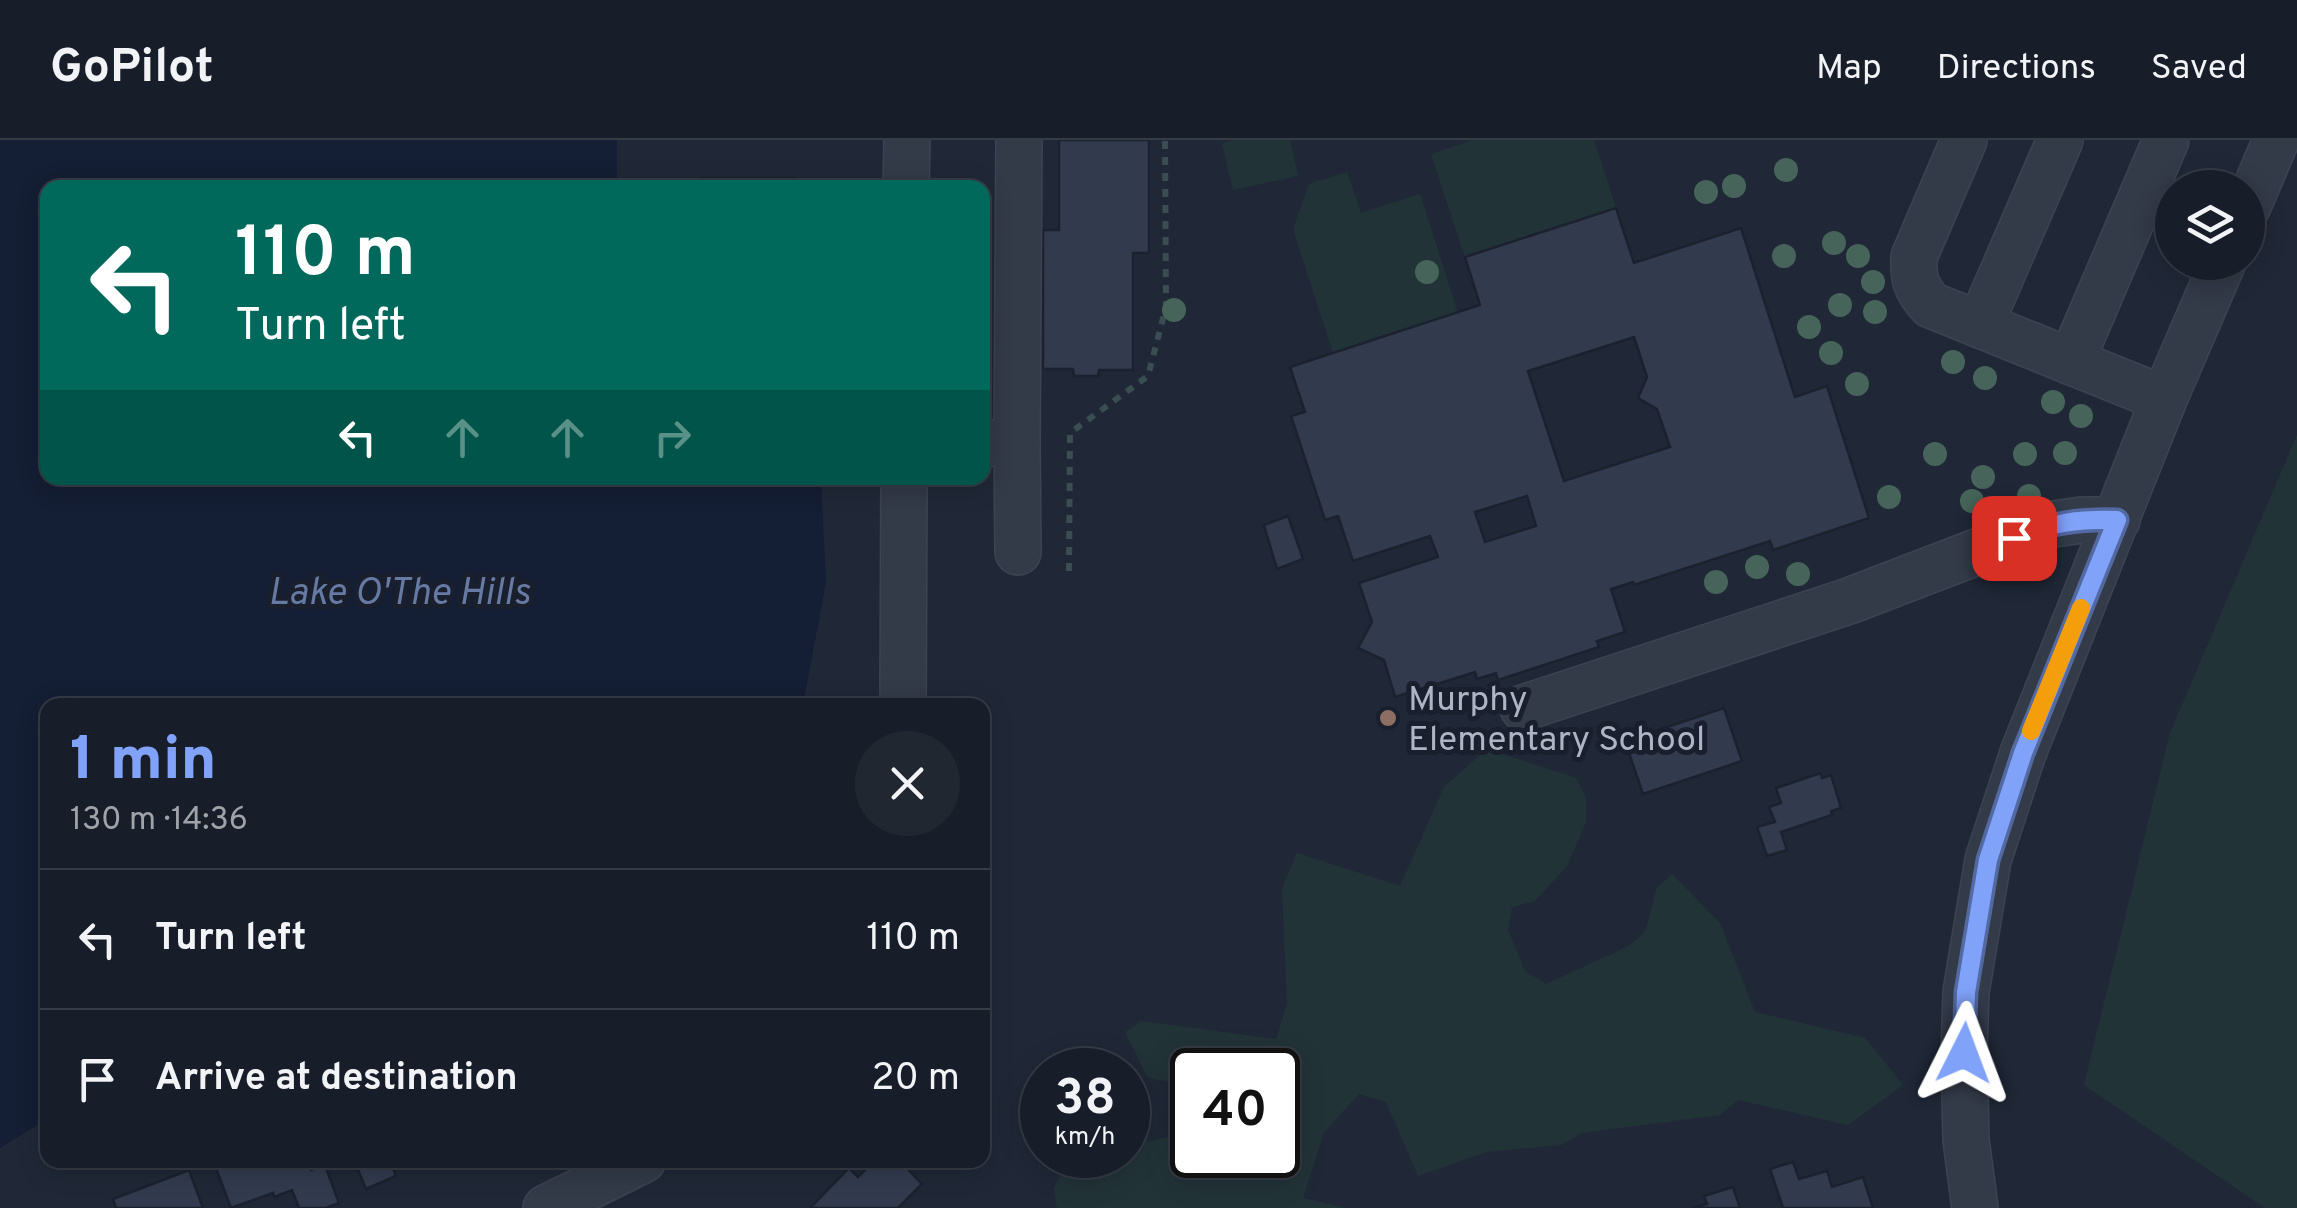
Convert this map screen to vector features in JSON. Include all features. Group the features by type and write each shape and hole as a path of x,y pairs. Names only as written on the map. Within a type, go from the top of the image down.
{"street":[{"path":"906,140 906,180"},
{"path":"1018,140 1000,442 1018,552"},
{"path":"1964,140 1914,257 1913,275 1918,291 1931,305 2164,399"},
{"path":"1980,325 2060,140"},
{"path":"2071,362 2166,140"},
{"path":"2263,170 2276,140"},
{"path":"1976,1208 1966,1140 1966,992 1988,860 2023,753 2215,280"},
{"path":"903,698 904,485"},
{"path":"1524,708 1849,601 2046,525 2117,520"},
{"path":"562,1205 629,1168"}],"path":[{"path":"1069,571 1070,433 1148,376 1166,306 1166,140"}],"shaded area":[{"path":"1290,140 1298,176 1233,190 1222,143"},
{"path":"1473,140 1594,140 1616,208 1465,257 1431,154"},
{"path":"1347,172 1361,213 1420,194 1458,313 1333,353 1293,229 1309,184"},
{"path":"2297,435 2297,1208 2265,1208 2084,1085 2170,733"},
{"path":"1487,749 1576,778 1586,798 1586,822 1567,866 1535,901 1512,907 1508,930 1525,971 1546,984 1629,946 1646,931 1656,889 1672,874 1720,923 1755,1012 1865,1038 1903,1085 1848,1125 1738,1100 1720,1115 1581,1133 1561,1145 1486,1152 1418,1176 1386,1102 1359,1094 1324,1132 1303,1198 1345,1208 1057,1208 1054,1188 1059,1178 1150,1178 1150,1141 1170,1136 1170,1178 1300,1178 1300,1048 1170,1048 1170,1082 1150,1078 1150,1048 1133,1048 1125,1032 1141,1021 1276,1039 1287,1004 1282,888 1297,853 1400,886 1444,787"}],"water":[{"name":"Lake O'The Hills","path":"0,140 617,140 617,180 40,180 40,485 821,485 826,582 804,698 40,698 40,1123 0,1148"}],"building":[{"path":"1059,140 1149,140 1149,253 1133,253 1133,370 1099,370 1098,376 1074,376 1073,369 1043,369 1043,230 1059,230"},
{"path":"700,178 796,178 796,180"},
{"path":"1616,208 1634,263 1741,228 1795,397 1827,386 1869,518 1773,550 1770,541 1611,589 1625,632 1597,641 1599,647 1498,680 1496,673 1477,679 1475,672 1395,697 1384,660 1358,648 1372,622 1359,583 1438,557 1430,536 1353,561 1338,516 1325,520 1291,416 1305,412 1290,367 1480,305 1465,257","holes":["1634,337 1647,377 1638,398 1657,409 1670,447 1564,481 1528,371","1527,496 1536,526 1485,542 1475,512"]},
{"path":"1288,516 1303,559 1277,569 1264,525"},
{"path":"1724,708 1742,761 1643,794 1625,741"},
{"path":"1821,773 1822,778 1831,775 1841,808 1831,811 1832,815 1781,832 1787,850 1767,856 1757,827 1775,822 1769,807 1781,803 1776,788"},
{"path":"1793,1162 1799,1179 1827,1171 1832,1187 1863,1177 1873,1208 1783,1208 1770,1169"},
{"path":"216,1168 326,1168 339,1203 326,1208 299,1208 292,1190 231,1208"},
{"path":"357,1168 393,1168 396,1176 366,1189"},
{"path":"849,1168 858,1177 867,1168 907,1168 922,1184 898,1208 810,1208"},
{"path":"189,1170 203,1208 116,1208 113,1199"},
{"path":"1733,1187 1740,1208 1693,1208 1707,1204 1704,1196"}],"slow traffic":[{"path":"2031,731 2081,608"}],"place":[{"name":"Murphy Elementary School","path":"1388,718"}],"route":[{"path":"1964,1053 1966,992 1988,860 2023,753 2117,520 2056,523 2014,538"}]}
